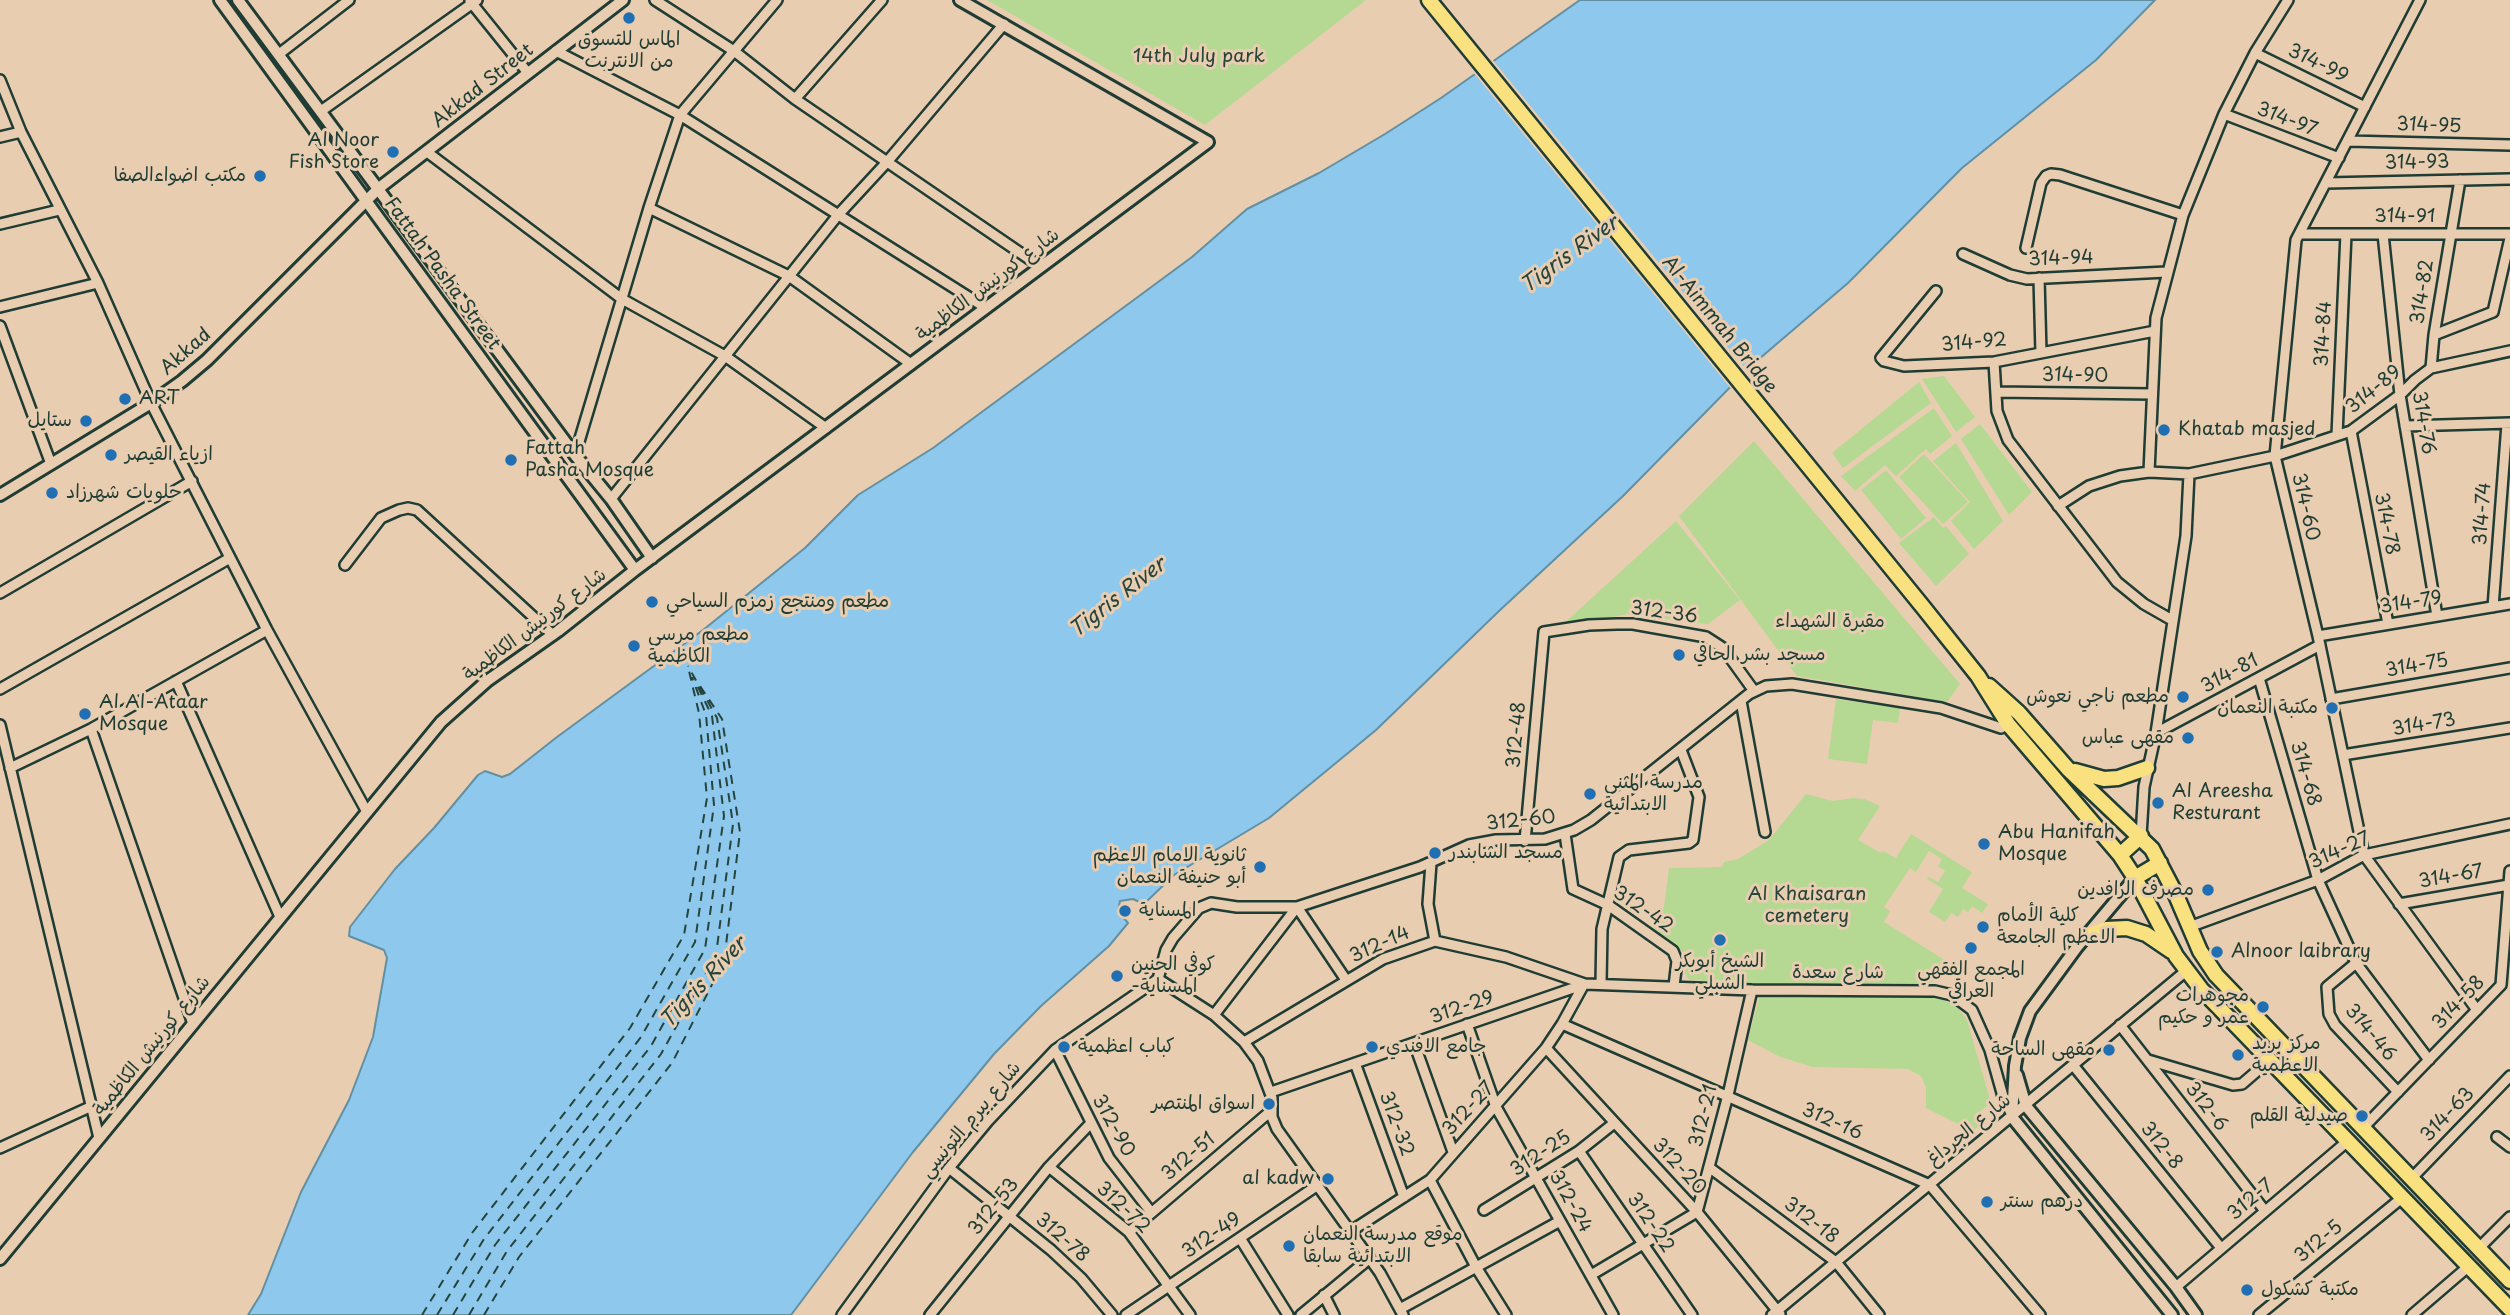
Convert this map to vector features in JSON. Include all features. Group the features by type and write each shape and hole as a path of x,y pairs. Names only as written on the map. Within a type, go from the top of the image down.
{"main road":[{"name":"Al-Aimmah Bridge","path":"1429,0 1778,426 1977,675"},
{"path":"1977,675 2008,724 2120,855 2176,956 2201,989 2510,1309"},
{"path":"1977,675 2019,713 2068,769 2141,836 2160,863 2200,951 2216,975 2510,1282"},
{"path":"2068,769 2104,779 2118,778 2147,768"},
{"path":"2120,855 2141,836"},
{"path":"2135,878 2160,863"},
{"path":"2085,937 2106,929 2127,928 2146,934 2176,956"}],"street":[{"name":"Fattah Pasha Street","path":"220,0 635,570"},
{"name":"Fattah Pasha Street","path":"238,0 575,455 611,499 652,558"},
{"path":"279,54 349,0"},
{"name":"Akkad Street","path":"366,199 623,0"},
{"path":"655,0 734,51 795,99 1041,267"},
{"path":"575,455 649,208 680,115 777,0"},
{"path":"795,99 882,0"},
{"path":"611,499 838,215 887,162 1003,24 960,0"},
{"path":"2149,472 2156,318 2166,272 2183,215 2224,114 2255,53 2288,0"},
{"name":"314-60","path":"2420,0 2296,240 2275,456 2319,641 2364,855 2477,1010"},
{"path":"321,111 473,1 528,73"},
{"name":"شارع كورنيش الكاظمية","path":"0,1259 440,722 487,681 553,635 635,570 1208,142 1003,24"},
{"path":"556,51 680,115 986,308"},
{"name":"314-99","path":"2255,53 2365,107"},
{"path":"0,80 21,132 58,210 98,283 152,403 267,630 367,812"},
{"name":"314-97","path":"2224,114 2339,158"},
{"path":"0,137 21,132"},
{"name":"314-95","path":"2348,141 2510,145"},
{"path":"427,152 622,299 725,356 826,428"},
{"path":"2026,248 2041,183 2051,174 2183,215"},
{"name":"314-93","path":"2326,183 2510,179"},
{"name":"314-82","path":"2431,368 2460,180"},
{"name":"Akkad","path":"0,495 152,403 207,360 366,199"},
{"path":"649,208 789,276 911,364"},
{"path":"0,224 58,210"},
{"name":"314-91","path":"2300,234 2510,236"},
{"name":"314-84","path":"2337,435 2346,234"},
{"name":"314-76","path":"2383,234 2400,395 2437,616"},
{"path":"2434,335 2493,312 2510,236"},
{"name":"314-94","path":"1963,254 2019,278 2166,272"},
{"path":"2039,278 2041,353"},
{"path":"0,307 98,283"},
{"name":"314-92","path":"1936,291 1881,358 1887,363 1905,366 1994,362 2155,331"},
{"path":"0,326 51,464"},
{"name":"314-89","path":"2058,506 2074,493 2120,477 2149,472 2189,474 2275,456 2351,431 2431,368 2510,351"},
{"path":"1994,362 1997,411 2008,440 2117,582 2144,604 2172,620"},
{"name":"314-90","path":"1996,393 2152,394"},
{"path":"2405,426 2509,424"},
{"name":"314-74","path":"2493,607 2509,424"},
{"name":"314-78","path":"2351,431 2388,624"},
{"path":"2141,836 2141,808 2147,768 2156,733 2186,536 2189,474"},
{"path":"0,593 192,481"},
{"path":"345,565 381,518 399,509 417,510 553,635"},
{"path":"0,690 230,558"},
{"name":"314-79","path":"2319,641 2388,624 2510,604"},
{"name":"312-36","path":"1544,632 1589,625 1633,624 1706,637 1723,649 1754,691"},
{"path":"10,768 91,729 267,630"},
{"name":"312-48","path":"1524,841 1544,632"},
{"name":"314-81","path":"2156,733 2259,678 2319,641"},
{"name":"314-75","path":"2331,699 2510,668"},
{"name":"314-68","path":"2259,678 2318,880 2356,963 2429,1059"},
{"path":"176,681 280,917"},
{"name":"312-60","path":"1158,979 1169,944 1202,905 1211,903 1248,908 1297,907 1431,863 1455,850 1482,842 1545,839 1565,834 1591,820 1754,691 1774,684 1792,684 1941,708 2001,728 2008,724"},
{"path":"1741,701 1765,832"},
{"path":"0,725 2,747 10,768 99,1138"},
{"name":"314-73","path":"2343,755 2510,728"},
{"path":"91,729 192,1024"},
{"path":"1601,983 1602,929 1621,853 1689,843 1693,840 1699,797 1681,750"},
{"name":"314-27","path":"2189,927 2318,880 2364,855 2510,824"},
{"name":"312-42","path":"1565,834 1573,889 1608,905 1673,951 1677,958 1674,986"},
{"path":"1431,863 1428,904 1435,941"},
{"name":"314-58","path":"2363,1128 2477,1010 2505,986 2510,871"},
{"path":"2135,878 2085,937 2030,1011 2020,1038 2015,1066 2012,1117 2172,1315"},
{"name":"314-67","path":"2399,904 2509,885"},
{"path":"1214,1015 1297,907 1346,979"},
{"name":"312-14","path":"1244,1042 1383,959 1435,941 1506,957 1585,984"},
{"name":"314-46","path":"2356,963 2327,987 2329,1014 2335,1025 2398,1092"},
{"name":"شارع الجرداغ","path":"1777,1314 2186,971"},
{"path":"1158,979 1214,1015 1244,1042 1258,1061 1271,1092 1277,1129 1370,1258 1402,1312 1560,1221"},
{"name":"شارع بيرم التونسي","path":"842,1315 949,1168 988,1121 1055,1050 1158,979"},
{"name":"شارع سعدة","path":"1585,984 1752,990 1936,991 1952,995 1966,1004 1976,1017 2012,1117"},
{"name":"312-27","path":"1351,1231 1430,1180 1546,1048 1585,984"},
{"name":"312-29","path":"1271,1092 1585,984"},
{"name":"312-21","path":"1697,1212 1752,990"},
{"name":"312-24","path":"1467,1024 1496,1107 1613,1315"},
{"name":"312-16","path":"1562,1024 1930,1185 2040,1315"},
{"name":"312-6","path":"2120,1025 2265,1211"},
{"path":"1414,1043 1453,1152"},
{"name":"312-20","path":"1546,1048 1613,1124 1697,1212 1777,1314"},
{"name":"312-90","path":"1055,1050 1109,1158 1151,1212"},
{"path":"2148,1060 2233,1085 2242,1084 2271,1059"},
{"name":"312-32","path":"1355,1063 1404,1197"},
{"name":"312-8","path":"2073,1065 2221,1248"},
{"path":"2015,1066 2026,1106 2176,1287 2196,1315"},
{"name":"314-63","path":"2411,1179 2510,1076"},
{"path":"0,1148 92,1106"},
{"name":"312-51","path":"1129,1232 1272,1110"},
{"name":"312-53","path":"930,1315 1049,1167 1090,1124"},
{"name":"312-25","path":"1484,1210 1579,1151 1613,1124"},
{"path":"2497,1137 2510,1147"},
{"name":"312-7","path":"2176,1287 2349,1140"},
{"name":"312-22","path":"1579,1151 1692,1315"},
{"name":"312-72","path":"1049,1167 1129,1232 1190,1315"},
{"name":"312-78","path":"949,1168 1051,1250 1081,1278 1112,1315"},
{"name":"312-18","path":"1710,1168 1836,1262 1879,1315"},
{"path":"1430,1180 1476,1267 1506,1315"},
{"name":"312-49","path":"1126,1315 1318,1185"},
{"name":"312-5","path":"2259,1315 2403,1197"},
{"path":"1591,1275 1697,1212"},
{"path":"2478,1248 2510,1217"},
{"path":"1240,1238 1288,1315"},
{"path":"1301,1315 1370,1258"},
{"path":"2412,1315 2469,1266"},
{"path":"2161,1299 2176,1287"},
{"path":"1324,1295 1334,1315"}],"green space":[{"name":"14th July park","path":"987,0 1366,0 1205,125"},
{"path":"1944,376 1975,417 1956,432 1922,379"},
{"path":"1919,382 1931,403 1843,468 1832,453"},
{"path":"1934,408 1952,436 1930,454 1926,449 1896,476 1885,465 1855,491 1841,476"},
{"path":"1980,424 2032,492 2009,515 1961,439"},
{"name":"مقبرة الشهداء","path":"1754,441 1960,684 1947,702 1797,676 1679,516"},
{"path":"1956,443 2003,521 1974,549 1951,521 1970,502 1933,461"},
{"path":"1924,454 1968,502 1943,524 1899,477"},
{"path":"1886,470 1926,518 1901,539 1861,490"},
{"path":"1934,517 1943,528 1946,526 1969,554 1936,586 1899,543"},
{"path":"1676,521 1740,600 1708,624 1627,614 1559,628"},
{"path":"1836,699 1900,708 1898,723 1873,720 1867,764 1828,759"},
{"name":"Al Khaisaran cemetery","path":"1806,794 1833,801 1864,799 1880,806 1858,840 1881,853 1883,851 1896,858 1911,834 1972,872 1962,888 1988,904 1982,913 1972,906 1968,912 1963,909 1958,917 1951,913 1945,922 1929,912 1943,889 1927,879 1929,877 1938,882 1945,871 1938,866 1942,859 1929,851 1916,872 1910,868 1884,907 1890,911 1884,922 1948,962 1937,979 1931,983 1754,983 1689,980 1685,973 1687,955 1649,927 1664,907 1669,868 1722,867 1724,862 1738,859 1769,840"},
{"path":"1935,997 1956,1005 1967,1020 1991,1103 1978,1113 1979,1126 1972,1131 1926,1108 1926,1087 1921,1076 1908,1069 1812,1067 1778,1056 1748,1040 1759,998"}],"water":[{"name":"Tigris River","path":"1580,0 2155,0 2096,60 1962,168 1848,283 1752,365 1623,496 1376,730 1269,818 1174,875 1144,904 1133,899 1120,901 1118,911 1128,923 1109,946 1041,1006 994,1054 913,1152 791,1315 248,1315 261,1294 301,1192 349,1100 373,1037 387,958 384,950 349,936 350,927 395,869 478,775 485,771 502,777 510,774 703,630 805,548 858,495 933,448 1192,257 1247,209 1319,173 1385,134"}],"pier":[{"path":"1492,59 1749,373 1732,390 1473,72"}],"ferry route":[{"path":"469,1315 507,1251 661,1054 716,955 733,824 717,718 688,666"},
{"path":"422,1315 472,1233 630,1028 684,935 707,798 699,713 689,671"},
{"path":"437,1315 484,1239 641,1037 695,942 714,805 706,715 692,677"},
{"path":"453,1315 495,1245 651,1046 705,949 724,816 712,716 696,683"},
{"path":"484,1315 519,1257 672,1063 724,961 740,832 722,719 700,686"}],"place":[{"name":"الماس للتسوق من الانترنت","path":"629,18"},
{"name":"Al Noor Fish Store","path":"393,152"},
{"name":"مكتب اضواءالصفا","path":"260,176"},
{"name":"ART","path":"125,399"},
{"name":"ستايل","path":"86,421"},
{"name":"Khatab masjed","path":"2164,430"},
{"name":"ازياء القيصر","path":"111,455"},
{"name":"Fattah Pasha Mosque","path":"511,460"},
{"name":"حلويات شهرزاد","path":"52,493"},
{"name":"مطعم ومنتجع زمزم السياحي","path":"652,602"},
{"name":"مطعم مرسى الكاظمية","path":"634,646"},
{"name":"مسجد بشر الحافي","path":"1679,655"},
{"name":"مطعم ناجي نعوش","path":"2183,697"},
{"name":"مكتبة النعمان","path":"2332,708"},
{"name":"Al Al-Ataar Mosque","path":"85,714"},
{"name":"مقهى عباس","path":"2188,738"},
{"name":"مدرسة المثنى الابتدائية","path":"1590,794"},
{"name":"Al Areesha Resturant","path":"2158,803"},
{"name":"Abu Hanifah Mosque","path":"1984,844"},
{"name":"مسجد الشابندر","path":"1435,853"},
{"name":"ثانوية الامام الاعظم أبو حنيفة النعمان","path":"1260,867"},
{"name":"مصرف الرافدين","path":"2208,890"},
{"name":"المسناية","path":"1125,911"},
{"name":"كلية الأمام الاعظم الجامعة","path":"1983,927"},
{"name":"الشيخ أبوبكر الشبلي","path":"1720,940"},
{"name":"المجمع الفقهي العراقي","path":"1971,948"},
{"name":"Alnoor laibrary","path":"2217,952"},
{"name":"كوفي الحنين -المسناية","path":"1117,976"},
{"name":"مجوهرات عمر و حكيم","path":"2263,1007"},
{"name":"كباب اعظمية","path":"1064,1047"},
{"name":"جامع الافندي","path":"1372,1047"},
{"name":"مقهى الساحة","path":"2109,1050"},
{"name":"مركز بريد الاعظمية","path":"2238,1055"},
{"name":"اسواق المنتصر","path":"1269,1104"},
{"name":"صيدلية القلم","path":"2362,1116"},
{"name":"al kadw","path":"1328,1179"},
{"name":"درهم سنتر","path":"1987,1202"},
{"name":"موقع مدرسة النعمان الابتدائية سابقا","path":"1289,1246"},
{"name":"مكتبة كشكول","path":"2247,1290"}]}
